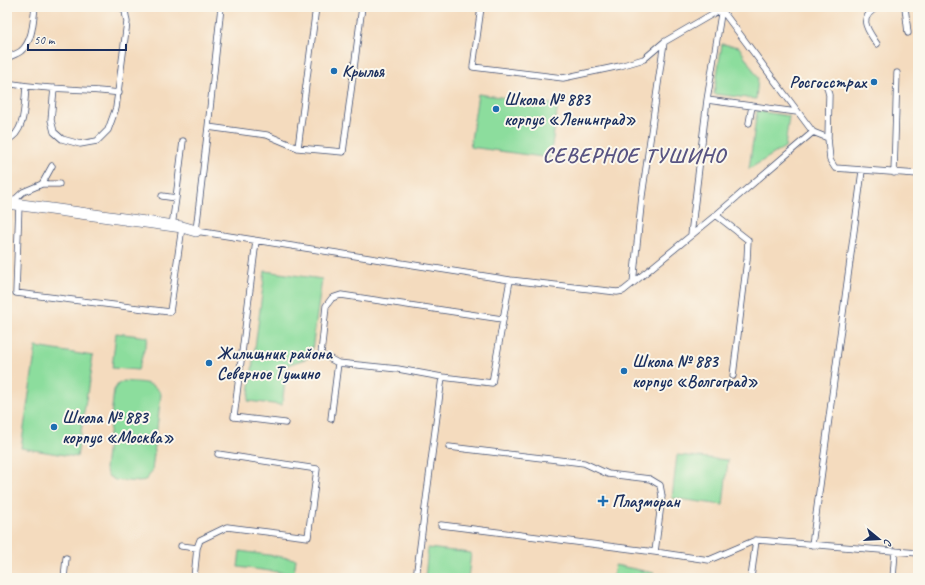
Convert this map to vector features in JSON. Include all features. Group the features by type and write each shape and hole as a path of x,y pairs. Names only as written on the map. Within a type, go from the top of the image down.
{"street":[{"path":"13,203 177,226 196,231"}],"lane":[{"path":"7,58 21,52 26,46 32,32 35,7"},
{"path":"54,88 51,120 54,132 62,139 80,144 97,141 108,130 116,108 127,22 125,11 120,7"},
{"path":"221,7 196,231 510,280 617,292 622,291 633,283 716,215 813,132"},
{"path":"298,148 316,7"},
{"path":"208,127 267,135 298,148 343,152 362,7"},
{"path":"481,7 473,67 563,78 620,66 644,59 664,42 723,8"},
{"path":"877,44 866,27 865,22 866,17 878,7"},
{"path":"905,7 908,33"},
{"path":"691,235 707,100 723,8"},
{"path":"723,8 797,112 813,132 828,138"},
{"path":"633,283 642,196 664,42"},
{"path":"894,173 897,73"},
{"path":"7,83 26,87 99,90 118,93"},
{"path":"826,83 829,95 828,138 830,160 835,168 918,174"},
{"path":"7,140 13,138 18,132 23,117 26,87"},
{"path":"707,100 797,112"},
{"path":"749,123 752,106"},
{"path":"59,184 42,184 23,192 13,203 16,293 170,312 177,226 176,198 183,141"},
{"path":"42,184 52,166"},
{"path":"812,545 862,171"},
{"path":"162,196 176,198"},
{"path":"716,215 748,240 733,376"},
{"path":"256,241 234,417 285,423"},
{"path":"502,319 340,295 332,298 326,306 321,354 338,363 398,369 442,377 492,383 510,280"},
{"path":"331,419 338,363"},
{"path":"416,578 442,377"},
{"path":"449,447 584,463 608,474 650,479 660,485 662,496 655,552"},
{"path":"194,578 197,548 200,540 227,527 308,537 316,469 218,454"},
{"path":"441,525 708,560 756,540 918,553"},
{"path":"751,578 756,540"},
{"path":"181,546 197,548"},
{"path":"893,578 895,551"},
{"path":"64,578 66,558"}],"green space":[{"path":"722,44 739,47 758,78 756,99 714,94"},
{"path":"478,94 558,105 550,158 470,147"},
{"path":"757,111 789,116 785,147 749,169"},
{"path":"265,271 322,279 311,357 287,365 282,405 248,401"},
{"path":"116,333 148,337 138,370 112,368"},
{"path":"36,347 93,356 77,457 21,448"},
{"path":"124,381 149,384 154,386 161,394 152,471 147,479 140,482 115,480 108,476 105,469 114,390 118,384"},
{"path":"677,455 728,460 723,505 672,498"},
{"path":"428,548 471,553 468,578 425,578"},
{"path":"240,551 296,559 294,574 238,567"},
{"path":"615,565 654,573 653,578 613,578"}],"place":[{"name":"Крылья","path":"334,71"},
{"name":"Росгосстрах","path":"874,82"},
{"name":"Школа № 883 корпус «Ленинград»","path":"496,109"},
{"name":"Жилищник района Северное Тушино","path":"209,363"},
{"name":"Школа № 883 корпус «Волгоград»","path":"624,371"},
{"name":"Школа № 883 корпус «Москва»","path":"54,427"},
{"name":"Плазморан","path":"603,501"}],"district":[{"name":"СЕВЕРНОЕ ТУШИНО","path":"634,155"}]}
